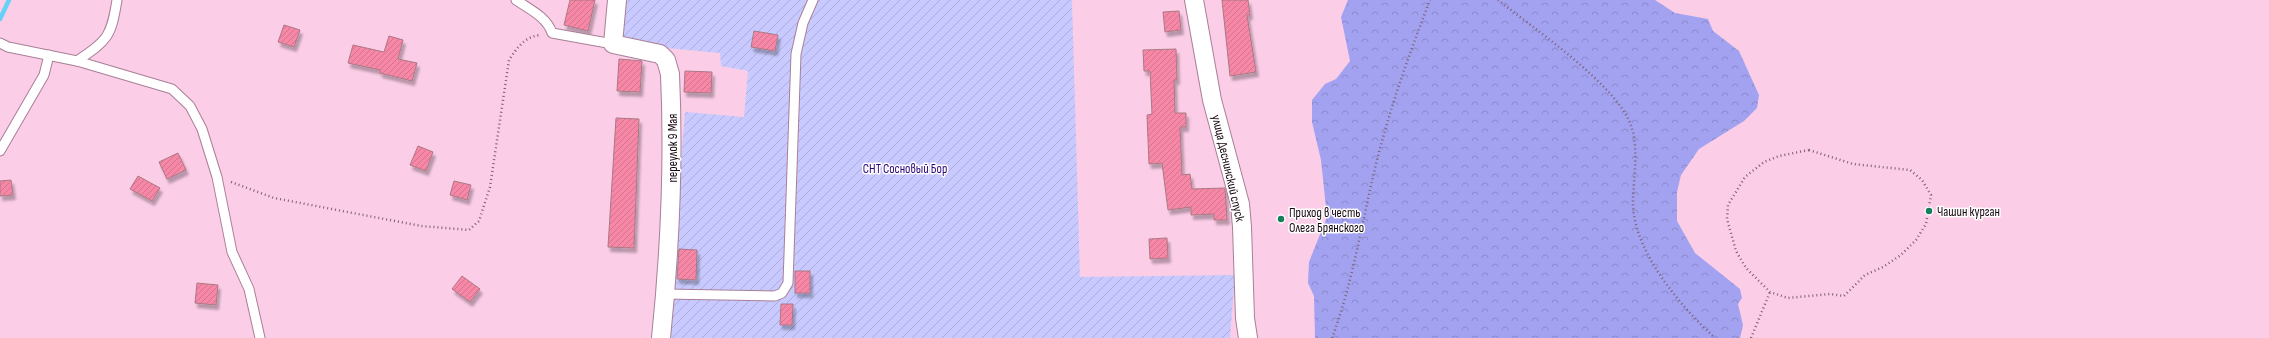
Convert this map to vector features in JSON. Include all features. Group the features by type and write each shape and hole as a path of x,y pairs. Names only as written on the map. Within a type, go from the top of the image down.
{"street":[{"path":"613,44 617,0"},
{"name":"улица Деснинский спуск","path":"1194,0 1212,100 1240,204 1245,318 1248,338"},
{"name":"переулок 9 Мая","path":"613,44 660,54 666,60 670,74 673,166 661,338"}],"lane":[{"path":"76,61 101,45 113,26 117,0"},
{"path":"516,0 536,13 550,26 552,33 613,44"},
{"path":"665,294 775,296 782,293 788,283 796,54 803,23 813,0"},
{"path":"0,44 76,61 172,89 190,106 202,129 217,177 232,252 249,289 260,338"},
{"path":"0,151 44,75 49,55"}],"path":[{"path":"1332,338 1356,255 1376,164 1401,76 1430,0"},
{"path":"1498,0 1558,47 1618,100 1630,122 1635,138 1633,206 1638,236 1651,260 1681,303 1716,338"},
{"path":"217,177 274,198 421,226 469,230 479,222 490,187 509,60 520,43 533,36 552,33"},
{"path":"1809,150 1853,164 1910,170 1922,180 1931,195 1926,224 1916,240 1902,255 1883,267 1865,275 1844,296 1830,294 1788,298 1770,292 1746,268 1736,251 1727,219 1728,205 1734,193 1745,177 1764,162 1779,156 1809,150"},
{"path":"1752,338 1770,292"}],"green space":[{"name":"СНТ Сосновый Бор","path":"621,0 1072,0 1080,277 1235,275 1230,338 667,338 685,112 744,117 748,71 721,66 720,53 666,48 621,38"},
{"path":"1348,0 1655,0 1675,13 1708,19 1713,31 1739,51 1759,95 1757,108 1744,121 1699,149 1681,175 1677,192 1677,221 1695,253 1740,289 1742,298 1738,304 1743,325 1740,338 1315,338 1314,296 1308,283 1309,262 1327,217 1321,160 1312,122 1312,100 1325,84 1336,79 1350,61 1341,17"}],"building":[{"path":"570,0 595,0 588,31 564,25"},
{"path":"1222,0 1248,0 1250,15 1247,15 1256,72 1230,76"},
{"path":"1179,11 1181,30 1165,32 1163,12"},
{"path":"284,25 300,30 294,47 278,42"},
{"path":"754,31 778,35 775,51 751,47"},
{"path":"389,36 403,40 398,59 417,63 412,81 380,73 380,70 348,63 353,45 384,52"},
{"path":"1176,49 1177,80 1174,80 1175,113 1186,113 1186,127 1180,127 1182,175 1190,174 1192,189 1225,188 1227,220 1214,220 1214,214 1191,215 1191,207 1168,210 1162,163 1149,164 1147,115 1152,114 1150,71 1144,71 1143,50"},
{"path":"619,59 642,61 640,92 617,91"},
{"path":"685,71 712,72 711,93 684,92"},
{"path":"616,118 639,119 634,248 608,247"},
{"path":"418,146 433,152 426,171 410,165"},
{"path":"178,153 186,170 167,179 159,162"},
{"path":"138,176 160,188 152,201 130,189"},
{"path":"11,180 13,195 0,196 0,181"},
{"path":"454,181 471,185 467,200 450,195"},
{"path":"1167,238 1168,258 1150,259 1149,239"},
{"path":"679,249 697,250 696,280 677,279"},
{"path":"795,271 810,271 810,293 795,293"},
{"path":"462,276 480,289 470,302 452,289"},
{"path":"197,283 218,285 216,305 195,303"},
{"path":"781,304 793,304 792,325 780,325"}],"waterway":[{"path":"0,19 9,0"}],"place":[{"name":"Чашин курган","path":"1929,211"},
{"name":"Приход в честь Олега Брянского","path":"1281,219"}]}
